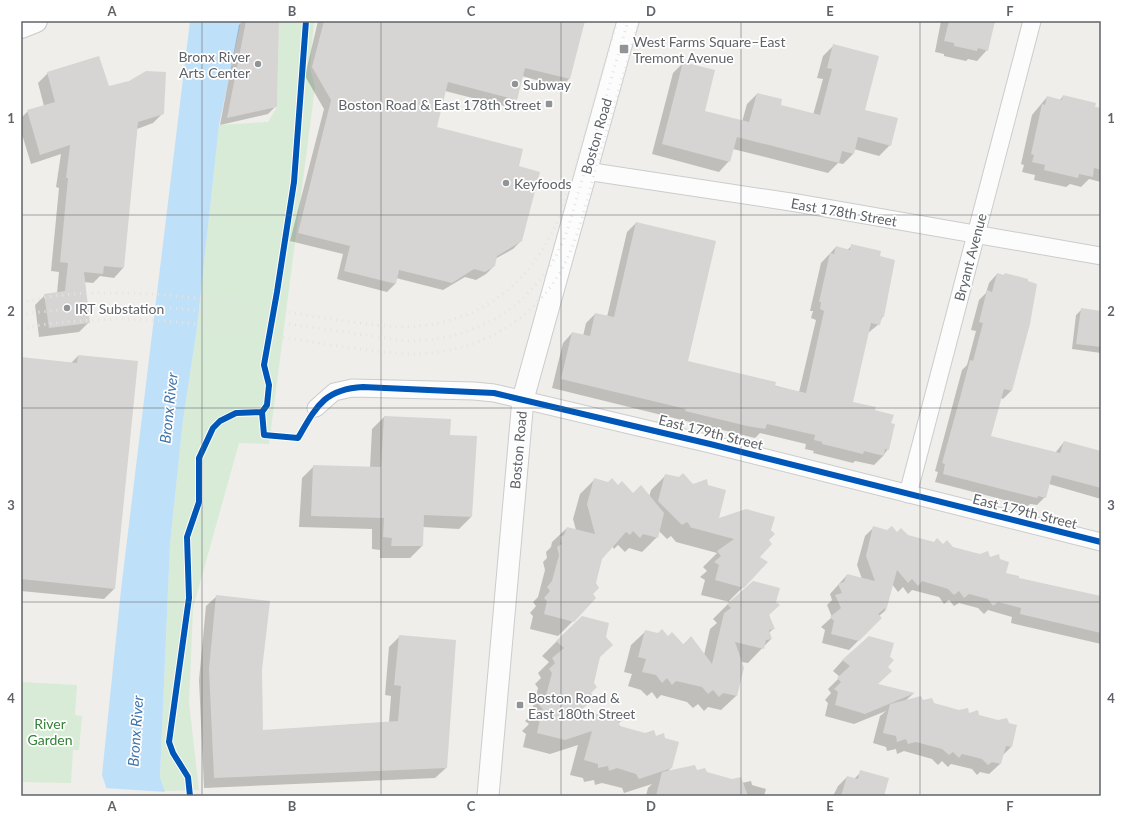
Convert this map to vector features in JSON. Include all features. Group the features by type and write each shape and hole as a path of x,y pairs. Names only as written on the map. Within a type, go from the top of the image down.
{"main road":[{"path":"21,27 36,21"}],"street":[{"name":"Boston Road","path":"488,796 523,400 628,21"},
{"name":"Bryant Avenue","path":"908,494 1032,21"},
{"name":"East 178th Street","path":"586,171 797,204 1101,256"},
{"name":"East 179th Street","path":"316,408 334,392 352,388 484,391 710,444 1101,542"}],"green space":[{"path":"279,21 314,21 310,68 315,87 269,444 239,443 193,608 189,702 199,790 164,791 160,777 170,544 183,420 197,328 219,125 268,122 277,107"},
{"name":"River Garden","path":"21,682 77,685 75,715 82,716 79,750 73,750 71,783 21,782"}],"water":[{"name":"Bronx River","path":"190,21 241,21 219,125 197,328 183,420 170,544 160,777 166,796 109,796 102,775 121,590"}],"pier":[{"path":"104,788 167,792 168,796 107,796"}],"building":[{"name":"Bronx River Arts Center","path":"246,21 279,21 277,107 227,118"},
{"path":"324,21 585,21 570,79 525,68 517,100 448,82 437,127 523,149 519,166 540,172 522,241 497,256 495,266 485,272 474,269 452,283 399,270 396,284 344,271 350,246 298,233 331,100 312,67"},
{"path":"949,21 995,21 988,51 978,48 977,51 954,46 954,43 944,41"},
{"path":"833,44 879,56 865,110 898,118 891,146 858,137 854,154 842,151 839,163 737,137 730,162 662,144 683,62 715,70 705,111 749,122 757,93 782,99 781,105 820,115 832,69 827,68"},
{"path":"99,56 109,86 129,81 146,71 166,72 164,114 138,122 124,268 104,266 103,274 84,272 90,323 49,328 44,294 65,291 68,263 60,262 70,145 40,155 27,110 55,102 47,72"},
{"path":"1063,95 1096,103 1095,107 1101,108 1101,170 1094,168 1093,177 1079,174 1078,178 1044,170 1045,165 1032,162 1034,155 1031,154 1042,104 1045,105 1047,96 1062,100"},
{"path":"636,222 716,241 688,361 776,382 775,386 806,393 824,311 820,309 821,302 819,302 830,253 834,254 836,246 850,250 851,244 881,251 880,256 895,260 884,317 882,316 880,325 871,323 853,402 876,407 875,410 894,415 891,423 895,424 889,450 885,449 884,456 864,451 863,454 822,444 822,442 814,440 815,435 767,424 765,429 747,426 685,411 686,409 561,379 572,332 590,336 595,313 614,317"},
{"path":"997,273 1004,275 1005,273 1028,279 1028,281 1037,284 1030,324 1012,391 1004,389 991,436 1060,453 1064,441 1101,451 1101,488 1052,475 1046,498 1038,496 1037,498 943,474 945,464 942,463 970,360 973,361 983,323 979,322 987,290 992,292"},
{"path":"1081,308 1101,311 1101,347 1076,344"},
{"path":"78,355 138,361 115,589 21,579 21,357 77,363"},
{"path":"384,416 451,419 450,435 477,436 472,517 424,515 423,546 391,546 392,538 383,537 384,518 311,516 313,465 381,467"},
{"path":"683,473 693,484 707,479 708,485 726,490 719,518 746,509 775,517 771,530 775,534 769,540 772,544 760,557 768,562 744,588 715,580 719,565 714,562 721,556 717,551 734,539 689,527 691,527 687,522 682,525 658,501 665,474 679,477"},
{"path":"594,478 608,482 612,478 618,485 622,481 633,493 641,485 664,513 658,538 643,534 640,538 633,531 630,535 626,532 602,559 596,583 599,588 593,594 596,598 574,622 544,614 547,601 544,598 550,591 547,587 552,581 559,555 557,547 562,544 560,537 564,535 567,527 595,534 587,504"},
{"path":"873,526 887,530 892,526 897,532 901,528 908,535 934,542 937,538 943,544 947,540 953,547 980,554 988,551 990,557 999,554 1000,559 1009,562 1006,573 1019,576 1019,578 1101,596 1101,633 1020,614 1021,608 998,602 993,606 988,599 969,594 964,598 959,591 954,595 948,589 922,581 918,586 912,579 908,583 897,570 886,611 885,608 878,614 882,618 859,641 831,634 834,621 830,617 841,608 835,595 842,593 838,584 844,582 847,574 875,581 866,556"},
{"path":"753,581 780,588 776,602 780,605 769,615 775,629 769,630 772,639 766,640 764,649 735,642 744,668 737,696 723,693 719,697 713,690 708,694 702,687 676,681 672,685 667,678 662,683 656,675 642,672 646,659 638,657 645,630 658,633 662,629 668,636 672,632 684,645 691,636 712,664 724,613 731,608 727,604"},
{"path":"216,595 270,601 262,670 263,730 398,721 401,686 394,685 399,635 456,640 447,768 214,778 209,669"},
{"path":"582,616 609,623 606,637 613,645 600,657 594,683 597,687 591,693 594,697 582,710 623,721 618,722 620,726 645,733 654,730 656,736 664,733 665,738 679,742 672,768 639,779 636,774 617,768 609,771 608,766 598,768 598,764 584,760 592,731 565,740 537,733 540,719 536,715 543,709 539,705 545,699 552,673 549,669 555,663 552,658 564,648 556,641"},
{"path":"869,636 894,643 890,657 894,660 888,667 892,671 878,684 915,693 865,714 835,705 838,692 834,689 841,682 837,678 850,666 842,660"},
{"path":"921,696 923,700 932,698 934,703 959,710 968,708 969,713 978,710 979,715 998,720 1007,718 1009,723 1017,725 1012,747 1006,746 1001,764 992,762 988,765 982,759 962,754 959,758 953,752 949,755 942,749 916,742 908,744 906,739 897,742 896,736 883,733 890,704"},
{"path":"695,765 697,770 705,768 707,772 732,779 741,777 748,796 656,796 662,772"},
{"path":"860,770 889,778 884,796 841,796 847,776 858,779"}],"railway":[{"path":"21,303 52,296 73,294 105,293 178,296 322,318 394,327 424,325 452,320 477,310 499,297 519,280 536,259 551,235 563,208 617,21"},
{"path":"21,316 31,313 95,306 148,306 201,311 406,341 434,339 461,333 485,324 507,311 527,294 544,274 558,251 569,225 628,21"},
{"path":"21,330 44,325 81,321 122,319 164,321 205,325 369,350 410,354 459,348 503,330 540,300 555,281 572,248 639,21"}],"cycle path":[{"path":"190,796 188,777 173,753 169,742 189,598 187,537 199,502 199,458 213,428 220,421 236,413 262,412 267,405 269,385 264,365 294,182 306,21"},
{"path":"262,412 264,435 298,438 310,417 323,402 339,391 350,388 363,387 494,393 710,444 1101,542"}],"place":[{"name":"West Farms Square–East Tremont Avenue","path":"624,49"},
{"name":"Bronx River Arts Center","path":"258,64"},
{"name":"Subway","path":"515,84"},
{"name":"Boston Road & East 178th Street","path":"549,104"},
{"name":"Keyfoods","path":"506,183"},
{"name":"IRT Substation","path":"67,308"},
{"name":"Boston Road & East 180th Street","path":"520,705"}]}
